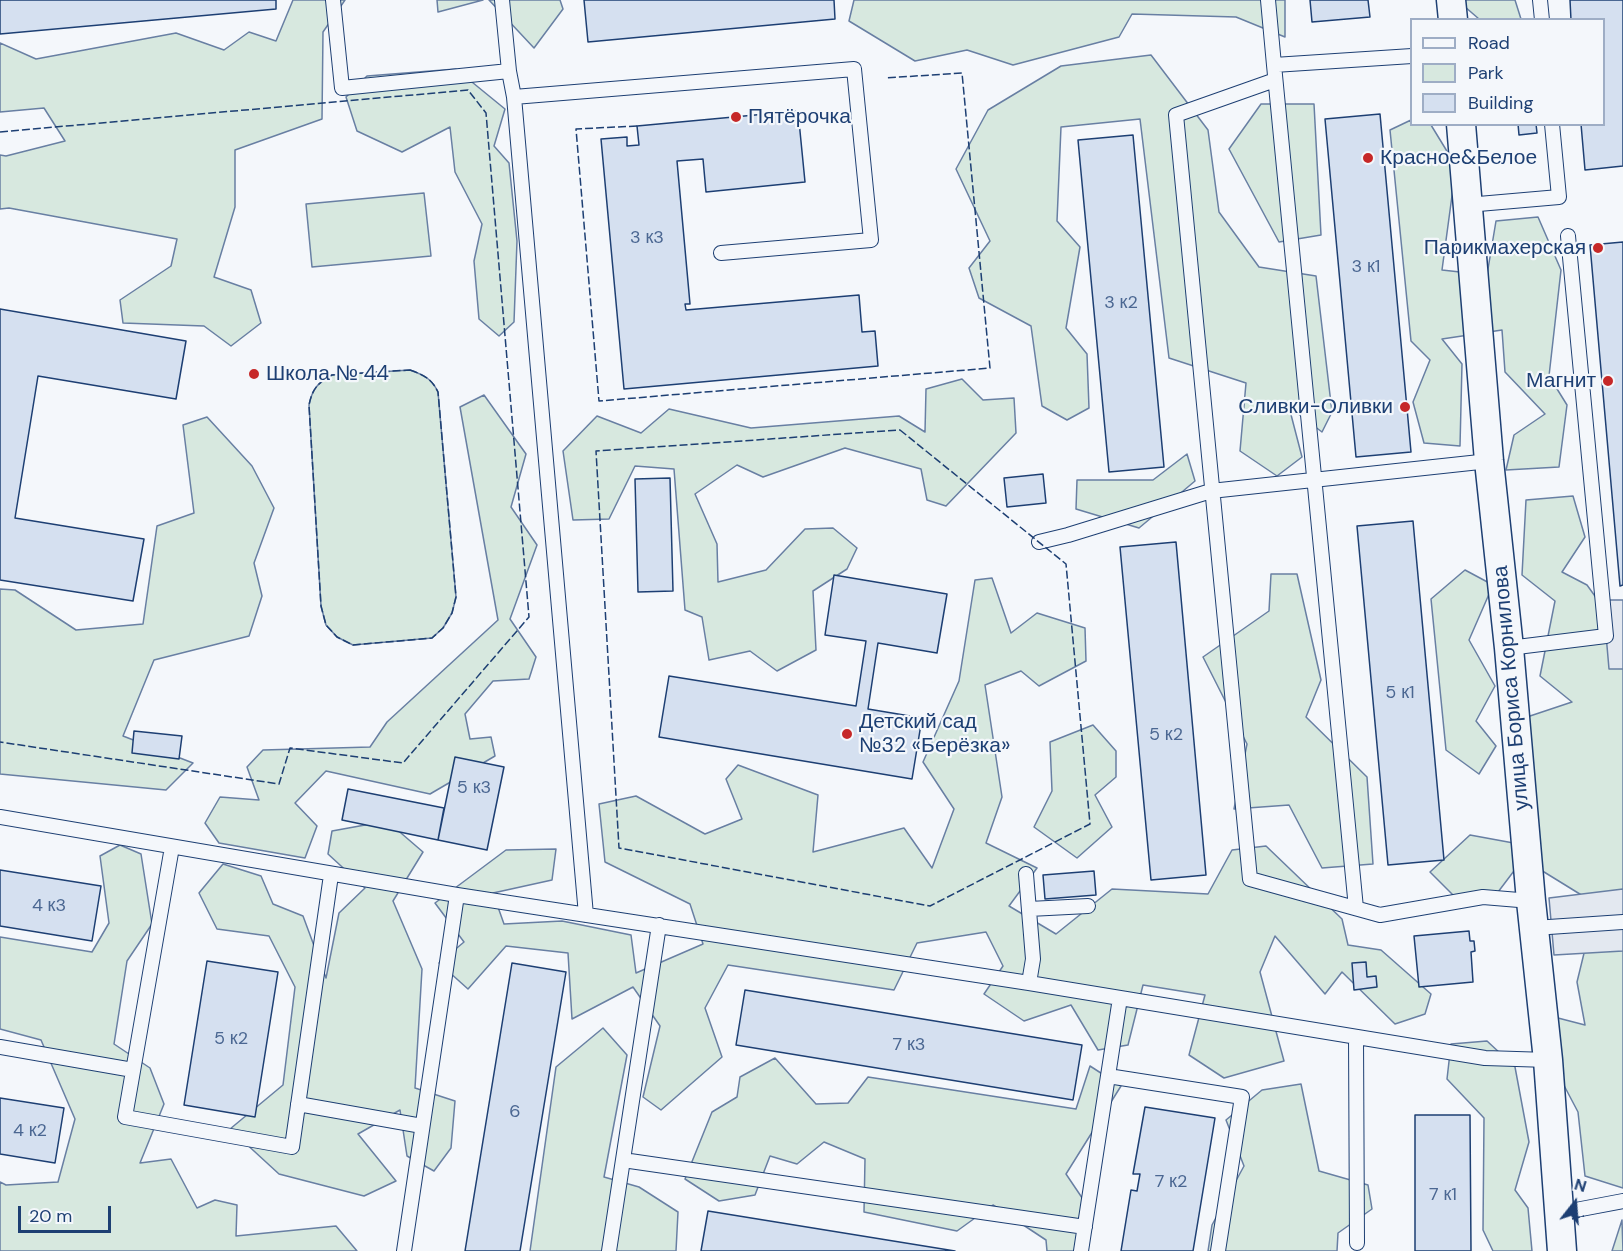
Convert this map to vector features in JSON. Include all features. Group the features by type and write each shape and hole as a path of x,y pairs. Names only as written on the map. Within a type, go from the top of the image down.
{"street":[{"path":"1451,0 1453,18"},
{"name":"улица Бориса Корнилова","path":"1461,126 1489,461 1548,1060 1562,1251"}],"lane":[{"path":"333,0 342,88 509,71"},
{"path":"502,0 514,97 586,915"},
{"path":"1268,0 1356,908"},
{"path":"1540,0 1542,18"},
{"path":"1274,65 1410,56"},
{"path":"514,97 854,69 871,240 721,253"},
{"path":"1275,80 1176,115 1250,879 1380,915 1483,897 1533,914 1623,922"},
{"path":"1467,205 1559,196 1552,126"},
{"path":"1509,648 1606,636 1568,236"},
{"path":"1039,542 1211,491 1489,461"},
{"path":"0,817 331,875 1029,983 1485,1058 1548,1060"},
{"path":"172,847 125,1117 291,1147 331,875"},
{"path":"1026,874 1034,959 1029,983"},
{"path":"404,1251 457,895"},
{"path":"1029,909 1088,906"},
{"path":"609,1251 659,925"},
{"path":"1081,1251 1120,998"},
{"path":"1356,1037 1357,1243"},
{"path":"0,1047 133,1070"},
{"path":"1108,1076 1242,1097 1222,1250"},
{"path":"298,1104 422,1126"},
{"path":"623,1160 1085,1227"},
{"path":"1560,1213 1623,1201"}],"green space":[{"path":"293,0 345,0 323,32 322,119 235,150 235,207 214,277 251,290 261,323 231,346 204,326 123,323 120,300 171,266 177,239 9,208 0,209 0,155 6,156 65,141 44,108 0,112 0,43 36,59 176,33 224,50 249,32 276,41"},
{"path":"437,0 483,0 438,12"},
{"path":"489,0 560,0 563,9 534,48"},
{"path":"854,0 1285,0 1285,37 1236,17 1132,14 1119,37 1013,65 967,50 915,61 849,21"},
{"path":"1457,0 1515,0 1521,18 1478,18"},
{"path":"1151,55 1208,130 1219,212 1259,267 1316,276 1332,412 1322,432 1289,407 1302,457 1277,476 1240,451 1246,383 1169,358 1140,119 1061,127 1057,221 1080,247 1066,328 1087,354 1089,408 1067,420 1042,406 1031,326 979,298 969,268 990,241 956,169 988,110 1061,66"},
{"path":"456,69 505,109 494,146 509,163 517,241 514,322 499,336 479,319 474,261 482,224 455,172 450,127 402,152 357,131 346,97 367,76"},
{"path":"1261,104 1314,104 1321,235 1279,242 1229,149"},
{"path":"1410,120 1410,126 1432,126 1456,166 1442,270 1487,275 1496,221 1538,217 1561,270 1549,376 1567,405 1559,467 1506,470 1514,435 1545,414 1505,372 1502,330 1442,339 1462,364 1460,446 1424,443 1413,402 1430,360 1411,341 1390,130"},
{"path":"424,193 431,256 312,267 306,204"},
{"path":"410,370 427,378 438,392 456,597 452,613 443,628 432,638 353,645 337,637 326,625 321,606 309,405 316,387 332,375"},
{"path":"962,379 983,400 1014,398 1016,433 946,506 927,500 921,469 845,448 763,477 737,465 695,494 717,544 718,582 766,570 805,529 833,528 857,548 847,569 813,591 816,650 777,671 750,651 709,660 702,617 685,610 674,469 635,466 609,519 573,520 563,451 597,416 641,433 669,409 751,428 899,416 925,432 926,389"},
{"path":"484,395 526,454 511,507 537,545 510,619 536,657 529,679 493,681 465,714 470,739 491,737 495,756 430,794 326,771 295,803 317,826 305,858 219,843 205,823 220,797 259,800 247,767 263,750 370,747 387,722 498,620 460,407"},
{"path":"207,417 252,466 274,508 254,563 262,596 249,636 154,660 123,736 193,763 166,790 0,774 0,589 15,590 76,630 143,624 157,526 194,513 183,425"},
{"path":"1187,454 1195,481 1139,528 1076,509 1077,480 1153,480"},
{"path":"1573,496 1585,537 1562,572 1587,585 1623,635 1623,1188 1585,1176 1578,1112 1539,1038 1558,1018 1585,1025 1577,982 1596,904 1523,859 1495,896 1458,900 1430,872 1470,835 1519,844 1524,718 1572,702 1540,676 1555,601 1522,575 1526,500"},
{"path":"1465,570 1493,585 1469,640 1495,686 1476,721 1496,746 1479,774 1446,750 1431,599"},
{"path":"1271,574 1297,574 1321,680 1306,717 1367,777 1373,864 1322,868 1289,805 1234,809 1247,744 1203,657 1269,611"},
{"path":"992,578 1011,633 1037,613 1085,628 1086,661 1039,686 1021,671 985,685 1002,797 986,843 1037,868 1009,906 1056,934 1112,889 1208,894 1232,850 1266,846 1342,919 1348,945 1381,950 1431,994 1425,1014 1395,1024 1342,972 1325,994 1275,936 1260,972 1284,1061 1224,1078 1189,1055 1205,995 1143,985 1128,1045 1098,1050 1071,1005 1024,1021 984,994 1003,966 986,932 917,943 894,990 728,965 705,1008 722,1057 661,1110 643,1097 660,1026 633,987 572,1019 568,953 506,946 468,989 439,963 464,942 435,903 506,850 556,849 552,880 493,893 504,924 562,921 631,935 636,973 703,944 690,904 605,862 599,804 636,796 705,834 742,819 726,779 738,765 818,795 813,852 904,828 932,868 954,809 923,762 959,681 975,580"},
{"path":"1093,725 1116,751 1116,777 1095,795 1112,827 1077,858 1034,827 1052,791 1050,742"},
{"path":"387,821 423,852 393,901 422,969 415,1088 455,1101 451,1148 434,1171 407,1156 400,1110 358,1134 396,1181 364,1196 279,1174 230,1129 283,1085 295,987 269,936 217,929 199,893 223,864 261,876 273,904 303,916 326,978 339,913 365,888 328,854 332,831"},
{"path":"120,845 141,854 152,924 127,961 114,1044 150,1068 164,1104 140,1163 171,1159 197,1208 215,1200 237,1205 236,1236 336,1226 357,1251 0,1251 0,1182 6,1185 58,1182 75,1119 41,1040 0,1029 0,937 92,952 109,923 100,856"},
{"path":"603,1028 627,1055 604,1177 639,1187 678,1212 676,1251 530,1251 556,1067"},
{"path":"1487,1041 1515,1067 1529,1142 1515,1190 1528,1208 1532,1251 1493,1251 1483,1230 1484,1118 1447,1079 1451,1044"},
{"path":"775,1058 816,1104 848,1103 868,1077 1076,1109 1090,1066 1121,1086 1066,1174 1093,1214 1074,1251 1047,1251 1046,1240 993,1205 957,1231 864,1212 865,1159 824,1142 797,1164 770,1156 755,1195 719,1201 685,1179 712,1112 737,1097 740,1077"},
{"path":"1301,1084 1319,1171 1368,1185 1372,1209 1338,1233 1337,1251 1208,1251 1212,1225 1244,1166 1226,1120 1262,1090"},
{"path":"1622,1220 1623,1251 1612,1251"}],"shaded area":[{"path":"1603,600 1623,600 1623,669 1609,669"},
{"path":"1623,889 1623,951 1554,955 1549,898"}],"building":[{"path":"0,0 276,0 276,9 0,34"},
{"path":"584,0 834,0 835,19 588,42"},
{"path":"1310,0 1368,0 1370,17 1312,22"},
{"path":"1570,0 1623,0 1623,166 1585,170 1581,126 1605,126 1605,18 1571,18"},
{"path":"798,111 805,182 706,192 703,159 677,161 690,304 685,304 686,310 859,295 862,332 875,331 878,366 624,389 601,139 627,137 627,146 639,145 637,126"},
{"path":"1380,114 1411,452 1356,457 1325,119"},
{"path":"1518,126 1536,126 1537,133 1519,135"},
{"path":"1133,135 1164,467 1109,472 1078,140"},
{"path":"1623,242 1623,585 1620,586 1590,245"},
{"path":"0,309 186,341 176,399 38,376 15,518 144,539 133,601 0,580"},
{"path":"1043,474 1046,503 1007,507 1004,478"},
{"path":"670,478 673,591 638,592 635,479"},
{"path":"1413,521 1444,860 1388,865 1357,526"},
{"path":"1176,542 1206,875 1151,880 1120,547"},
{"path":"834,575 947,594 937,653 878,643 868,709 922,718 912,779 659,737 669,676 856,706 866,641 825,635"},
{"path":"134,731 182,736 179,759 132,753"},
{"path":"455,757 504,767 487,850 438,840"},
{"path":"348,789 444,808 438,840 342,820"},
{"path":"0,870 101,886 92,941 0,926"},
{"path":"1094,871 1096,895 1045,899 1043,875"},
{"path":"1469,931 1470,941 1474,941 1475,951 1471,952 1473,982 1419,987 1414,936"},
{"path":"207,961 278,972 255,1117 184,1105"},
{"path":"1366,962 1367,977 1376,976 1377,987 1354,990 1352,963"},
{"path":"512,963 566,972 520,1251 465,1251"},
{"path":"745,990 1082,1045 1073,1100 736,1045"},
{"path":"0,1098 64,1108 55,1163 0,1154"},
{"path":"1145,1107 1215,1118 1193,1251 1121,1251 1131,1190 1137,1191 1140,1174 1133,1174"},
{"path":"1415,1115 1470,1115 1471,1251 1415,1251"},
{"path":"708,1211 955,1251 701,1251"}],"fence":[{"path":"637,126 576,129 599,401 990,368 962,73 885,78"},
{"path":"0,132 468,90 486,113 529,617 403,763 290,748 279,784 0,742"},
{"path":"410,370 427,378 438,392 456,597 452,613 443,628 432,638 353,645 337,637 326,625 321,606 309,405 316,387 332,375 410,370"},
{"path":"900,430 1066,564 1090,824 930,906 619,848 596,451 900,430"},
{"path":"1572,1219 1584,1216"}],"place":[{"name":"Пятёрочка","path":"736,117"},
{"name":"Красное&Белое","path":"1368,158"},
{"name":"Парикмахерская","path":"1598,248"},
{"name":"Школа № 44","path":"254,374"},
{"name":"Магнит","path":"1608,381"},
{"name":"Сливки-Оливки","path":"1405,407"},
{"name":"Детский сад №32 «Берёзка»","path":"847,734"}]}
